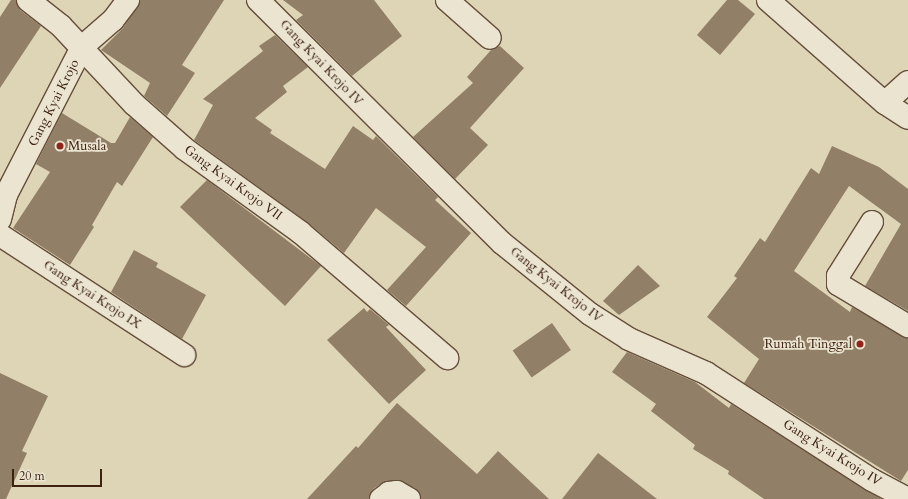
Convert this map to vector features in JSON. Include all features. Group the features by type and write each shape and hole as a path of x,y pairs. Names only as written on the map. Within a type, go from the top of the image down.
{"street":[{"name":"Gang Kyai Krojo VII","path":"28,0 82,47 134,104 185,149 300,232 447,358"},
{"name":"Gang Kyai Krojo","path":"0,219 3,191 82,47 113,20 128,0"},
{"name":"Gang Kyai Krojo IV","path":"258,0 502,243 590,314 629,339 706,372 872,480 908,499"},
{"path":"447,0 490,38"},
{"path":"768,0 885,104 908,118"},
{"path":"885,104 908,82"},
{"path":"872,222 838,276 838,284 908,326"},
{"name":"Gang Kyai Krojo IX","path":"0,235 184,355"},
{"path":"381,499 397,492 410,499"}],"building":[{"path":"11,0 16,0 20,10 41,26 0,88 0,17"},
{"path":"140,0 224,0 182,65 195,73 167,116 144,96 150,83 101,50 123,28"},
{"path":"283,0 374,0 402,36 352,76 296,20 303,15"},
{"path":"727,0 738,0 755,14 720,55 697,35"},
{"path":"275,35 308,67 283,86 287,92 255,118 272,130 270,133 325,169 353,126 373,140 376,136 438,197 435,200 471,233 406,306 387,290 426,247 376,208 344,253 307,222 194,140 213,105 203,99 263,51 259,46"},
{"path":"500,46 524,68 470,128 488,145 455,179 413,137 473,83 467,77 491,50"},
{"path":"62,113 111,143 115,143 130,117 153,137 122,186 117,182 92,225 94,227 70,265 13,228 50,172 36,164"},
{"path":"832,146 879,167 908,189 908,311 865,286 901,224 849,186 794,271 850,312 852,307 908,338 908,470 901,481 744,383 759,359 707,317 737,278 734,276 760,238 765,242 811,168 819,174"},
{"path":"207,180 321,266 285,306 180,207"},
{"path":"134,250 158,263 156,267 206,295 182,339 111,292"},
{"path":"638,265 660,286 619,315 603,301"},
{"path":"364,308 367,312 370,309 389,325 386,327 426,370 389,404 327,340"},
{"path":"552,323 571,350 532,378 513,351"},
{"path":"627,352 695,382 729,408 731,404 881,499 764,499 728,474 729,471 693,449 695,445 651,411 656,404 612,372"},
{"path":"0,373 48,396 22,451 27,453 6,499 0,499"},
{"path":"397,403 477,474 498,451 549,499 421,499 415,488 395,480 382,483 373,489 369,499 307,499 356,446 358,448"},
{"path":"598,453 657,499 562,499"}],"place":[{"name":"Musala","path":"60,146"},
{"name":"Rumah Tinggal","path":"860,344"}]}
